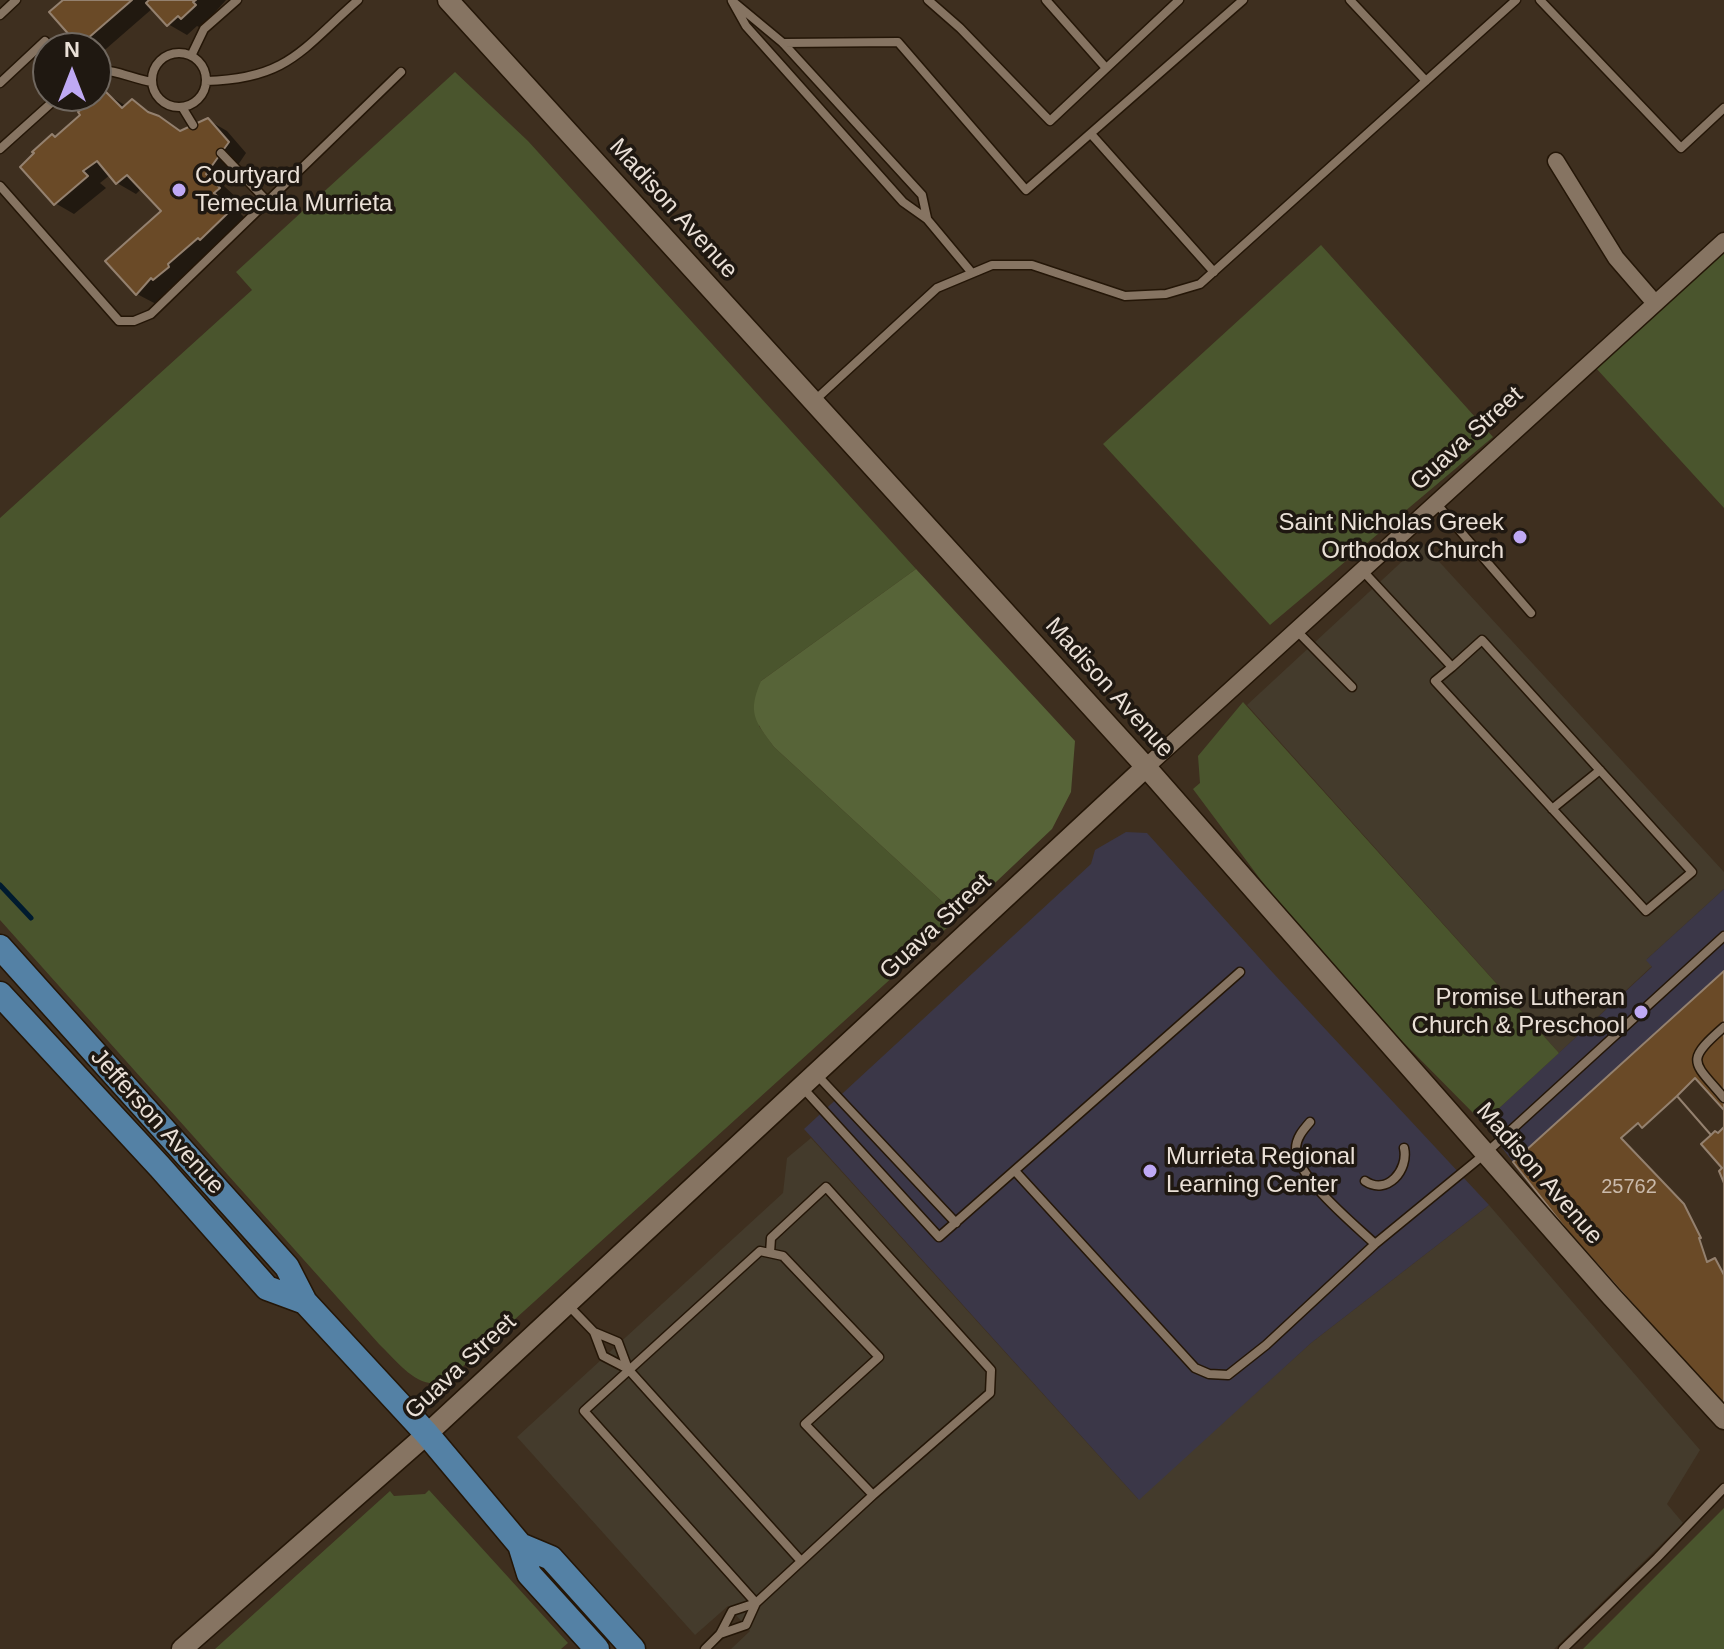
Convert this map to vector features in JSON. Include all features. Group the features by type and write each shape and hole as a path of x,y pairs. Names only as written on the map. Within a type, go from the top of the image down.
{"main road":[{"name":"Jefferson Avenue","path":"0,947 287,1267 305,1302 427,1434 520,1545 529,1574 597,1649"},
{"name":"Jefferson Avenue","path":"0,994 267,1288 305,1302"},
{"name":"Jefferson Avenue","path":"520,1545 551,1558 633,1649"}],"street":[{"name":"Madison Avenue","path":"448,0 1146,767 1611,1296 1724,1419"},
{"path":"1556,161 1616,258 1654,302"},
{"name":"Guava Street","path":"182,1649 427,1434 1146,767 1724,241"}],"lane":[{"path":"0,15 16,0"},
{"path":"191,56 204,29 237,0"},
{"path":"342,0 349,8"},
{"path":"206,81 240,80 268,72 301,54 358,0"},
{"path":"732,0 746,26 903,202 927,219 972,273"},
{"path":"732,0 783,43 922,195 927,219"},
{"path":"928,0 960,28 1050,121 1179,0"},
{"path":"1046,0 1106,68"},
{"path":"783,43 898,42 1026,190 1243,0"},
{"path":"1350,0 1426,81"},
{"path":"813,401 937,288 992,265 1032,265 1125,296 1166,294 1200,284 1516,0"},
{"path":"1540,0 1681,148 1724,108"},
{"path":"0,83 32,53"},
{"path":"177,53 191,56 203,67 206,81 198,99 182,107 165,104 155,94 152,82 153,71 165,57 177,53"},
{"path":"112,72 152,82"},
{"path":"0,186 119,321 134,321 151,314 401,72"},
{"path":"182,107 193,125"},
{"path":"0,149 41,112"},
{"path":"1091,134 1214,272"},
{"path":"221,153 267,201"},
{"path":"1436,503 1531,613"},
{"path":"1362,570 1452,667"},
{"path":"1296,630 1352,687"},
{"path":"1482,640 1692,872 1646,911 1435,681 1452,667 1482,640"},
{"path":"1552,809 1600,770"},
{"path":"1015,1171 1195,1368 1209,1374 1228,1375 1266,1345 1375,1244 1486,1153 1724,936"},
{"path":"809,1080 939,1237 1240,972"},
{"path":"1724,1027 1700,1048 1697,1057 1699,1068 1724,1098"},
{"path":"809,1080 956,1223"},
{"path":"1310,1122 1299,1136 1296,1149 1299,1163 1307,1177 1375,1244"},
{"path":"1365,1181 1373,1187 1382,1187 1393,1180 1406,1160 1404,1148"},
{"path":"720,1634 746,1625 756,1603 990,1393 991,1370 826,1187 771,1238 770,1253"},
{"path":"756,1603 584,1411 760,1251 783,1256 879,1357 805,1424 873,1495"},
{"path":"567,1304 594,1332 603,1356 628,1369 801,1561"},
{"path":"594,1332 618,1342 628,1369"},
{"path":"1563,1649 1724,1488"},
{"path":"705,1649 720,1634 732,1611 756,1603"}],"shaded area":[{"path":"1422,543 1724,872 1724,889 1647,959 1652,966 1559,1053 1247,705"},
{"name":"Murrieta Regional Learning Center","path":"1126,832 1147,833 1489,1205 1311,1343 1139,1500 804,1129 1091,864 1095,850"},
{"name":"Promise Lutheran Church & Preschool","path":"1724,889 1724,971 1513,1162 1483,1123 1652,967 1646,960"},
{"path":"811,1138 1138,1499 1311,1343 1489,1205 1700,1450 1667,1504 1683,1523 1554,1649 731,1649 750,1631 728,1606 695,1635 517,1437 783,1193 787,1158"}],"green space":[{"path":"455,72 528,141 916,569 761,681 759,726 774,747 959,917 450,1378 430,1383 412,1375 379,1344 0,920 0,518 252,290 236,272"},
{"path":"1321,245 1493,437 1270,625 1103,444"},
{"path":"1724,253 1724,508 1595,367"},
{"path":"916,569 1075,741 1071,792 1052,829 959,917 774,747 758,723 754,709 761,681"},
{"path":"1243,702 1559,1053 1483,1123 1401,1040 1284,911 1193,789 1200,783 1198,756"},
{"path":"429,1490 568,1643 561,1649 215,1649 390,1491 394,1496 425,1494"},
{"path":"1724,1508 1724,1649 1583,1649"}],"building":[{"path":"63,0 132,0 95,32 67,32 49,12"},
{"path":"149,0 196,0 193,2 196,5 181,19 178,16 167,26 146,3"},
{"name":"Courtyard Temecula Murrieta","path":"112,98 122,108 132,99 180,131 208,118 229,142 206,174 220,188 214,193 231,210 200,240 198,238 168,264 169,267 153,280 151,278 136,295 105,261 161,211 127,175 116,184 97,161 83,171 88,176 54,205 20,167 52,134 55,137 80,115 78,112 112,112"},
{"path":"1724,971 1724,1407 1569,1233 1513,1162"},
{"path":"1695,1078 1724,1110 1724,1127 1718,1133 1715,1131 1711,1135 1677,1096"},
{"path":"1677,1096 1711,1135 1701,1144 1722,1168 1719,1171 1724,1183 1724,1275 1715,1258 1707,1262 1701,1238 1684,1204 1621,1138 1638,1123 1642,1128"}],"waterway":[{"path":"0,885 31,918"}],"place":[{"name":"Courtyard Temecula Murrieta","path":"179,190"},
{"name":"Saint Nicholas Greek Orthodox Church","path":"1520,537"},
{"name":"Promise Lutheran Church & Preschool","path":"1641,1012"},
{"name":"Murrieta Regional Learning Center","path":"1150,1171"}]}
